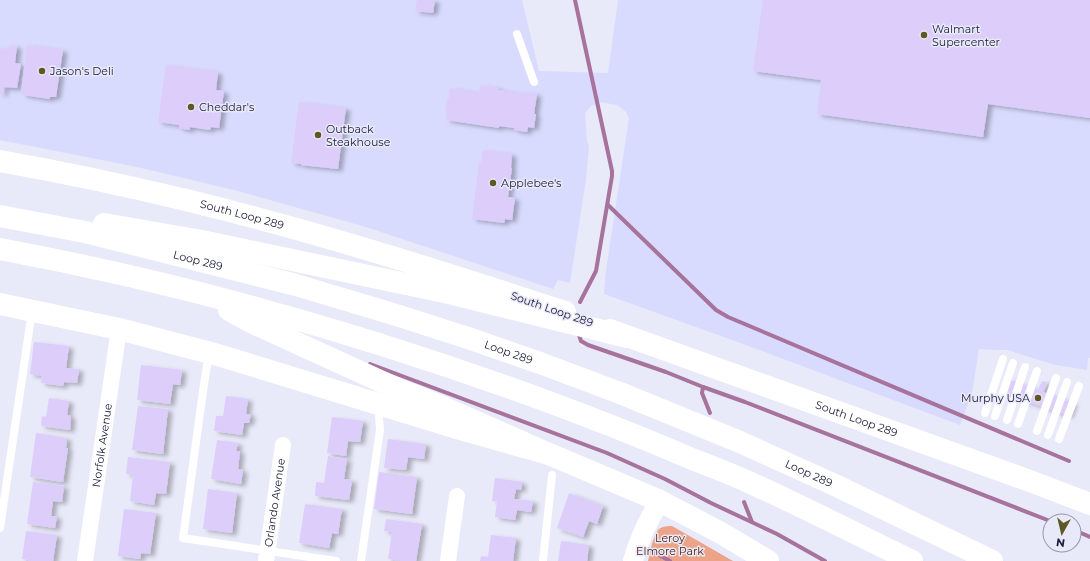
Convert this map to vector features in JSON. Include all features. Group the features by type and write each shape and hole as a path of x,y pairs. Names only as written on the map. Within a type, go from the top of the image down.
{"main road":[{"name":"South Loop 289","path":"0,161 73,175 257,218 459,278 566,313 627,337 1090,504"},
{"path":"10,218 86,221 202,241 449,293 627,337"},
{"name":"Loop 289","path":"10,218 85,232 296,285 438,328 540,363 620,393 740,442 837,486 992,561"},
{"path":"0,249 192,291 300,320 483,378 573,411 754,484 912,561"},
{"path":"192,291 251,322 391,386 660,500 721,533 768,561"},
{"path":"0,304 119,329 209,352 460,429 549,454"}],"street":[{"name":"Norfolk Avenue","path":"85,561 119,329"},
{"name":"Orlando Avenue","path":"267,556 283,445"},
{"path":"448,561 457,496"},
{"path":"634,561 637,548 645,528 660,500"}],"lane":[{"path":"517,34 534,82"},
{"path":"0,528 32,310"},
{"path":"209,352 183,538 267,556 336,561"},
{"path":"984,413 1003,359"},
{"path":"995,416 1014,363"},
{"path":"1006,420 1025,367"},
{"path":"1018,424 1037,371"},
{"path":"1037,431 1056,378"},
{"path":"1048,435 1067,382"},
{"path":"1060,439 1079,386"},
{"path":"361,561 380,430 379,417 382,405"},
{"path":"544,561 552,475"}],"shaded area":[{"path":"0,0 522,0 539,71 608,73 618,0 1090,0 1090,358 1088,358 1087,370 1052,364 1007,350 979,349 972,393 960,425 604,294 606,271 629,118 626,112 617,105 600,102 591,106 585,113 587,141 589,146 586,179 570,283 558,280 553,289 366,227 238,191 137,167 0,140"}],"green space":[{"name":"Leroy Elmore Park","path":"672,526 733,561 648,561 655,535 659,529 662,527"}],"building":[{"path":"417,0 435,0 433,13 415,11"},
{"name":"Walmart Supercenter","path":"763,0 1090,0 1090,118 988,104 983,137 817,114 821,80 753,71"},
{"path":"9,45 17,46 15,63 21,64 17,88 4,87 3,94 0,94 0,48 8,49"},
{"name":"Jason's Deli","path":"27,45 63,50 56,97 50,97 50,99 23,95 21,92"},
{"name":"Cheddar's","path":"166,65 218,72 216,90 224,91 219,128 211,127 210,130 190,127 190,130 179,128 179,125 158,122"},
{"path":"480,85 499,88 499,90 525,94 525,92 537,94 534,114 536,114 534,128 528,127 527,132 514,130 514,128 499,126 499,128 446,120 447,113 445,111 450,88 479,93"},
{"name":"Outback Steakhouse","path":"299,102 346,108 338,169 291,163"},
{"name":"Applebee's","path":"483,150 512,154 512,168 508,197 515,198 512,220 505,219 504,223 472,219 479,163 481,163"},
{"path":"34,342 69,346 66,368 79,369 77,383 64,382 63,386 41,383 42,376 30,374"},
{"path":"141,365 182,370 180,385 173,384 170,404 137,400"},
{"name":"Murphy USA","path":"1008,379 1038,390 1042,381 1047,382 1043,392 1073,403 1068,416 1003,393"},
{"path":"226,396 248,399 246,414 251,414 249,423 244,423 242,435 214,431 216,416 223,416"},
{"path":"49,398 69,401 67,415 71,416 70,430 41,426 42,416 46,417"},
{"path":"138,406 168,409 163,454 132,450"},
{"path":"332,417 363,421 360,442 348,441 346,456 327,453"},
{"path":"36,433 67,438 66,448 68,448 63,482 30,477"},
{"path":"388,439 426,444 424,459 408,457 406,470 384,468"},
{"path":"217,440 238,443 236,451 240,451 238,469 243,470 241,484 211,479"},
{"path":"328,456 347,459 344,479 352,480 349,500 315,496 316,482 324,483"},
{"path":"128,457 170,462 166,494 156,493 154,505 130,501 133,475 126,474"},
{"path":"379,472 417,477 412,514 374,509"},
{"path":"495,478 522,482 521,490 516,489 514,499 533,501 531,512 517,510 515,520 495,517 497,501 492,501"},
{"path":"33,482 64,486 62,502 53,501 51,516 57,516 55,528 27,524"},
{"path":"208,489 237,493 232,533 203,529"},
{"path":"569,493 603,506 597,524 589,521 583,537 557,528"},
{"path":"305,504 342,509 338,534 332,533 329,548 299,543"},
{"path":"124,509 156,513 150,554 141,553 140,559 118,556"},
{"path":"386,519 422,524 416,561 388,559 392,532 384,531"},
{"path":"26,531 57,535 53,561 28,561 22,559"},
{"path":"491,535 516,538 513,561 480,561 481,556 488,557"},
{"path":"561,541 589,545 587,561 558,561"}],"waterway":[{"path":"575,0 612,171 596,271 580,302"},
{"path":"608,205 716,310 728,317 1069,461"},
{"path":"579,335 581,341 588,345 666,372 703,387 702,393 710,413"},
{"path":"370,364 607,453 665,479 711,503 777,534 825,561"},
{"path":"703,387 1042,518"},
{"path":"744,502 752,522"},
{"path":"1082,534 1090,537"},
{"path":"642,546 670,561"}],"place":[{"name":"Walmart Supercenter","path":"924,35"},
{"name":"Jason's Deli","path":"42,71"},
{"name":"Cheddar's","path":"191,107"},
{"name":"Outback Steakhouse","path":"318,135"},
{"name":"Applebee's","path":"493,183"},
{"name":"Murphy USA","path":"1038,398"}]}
